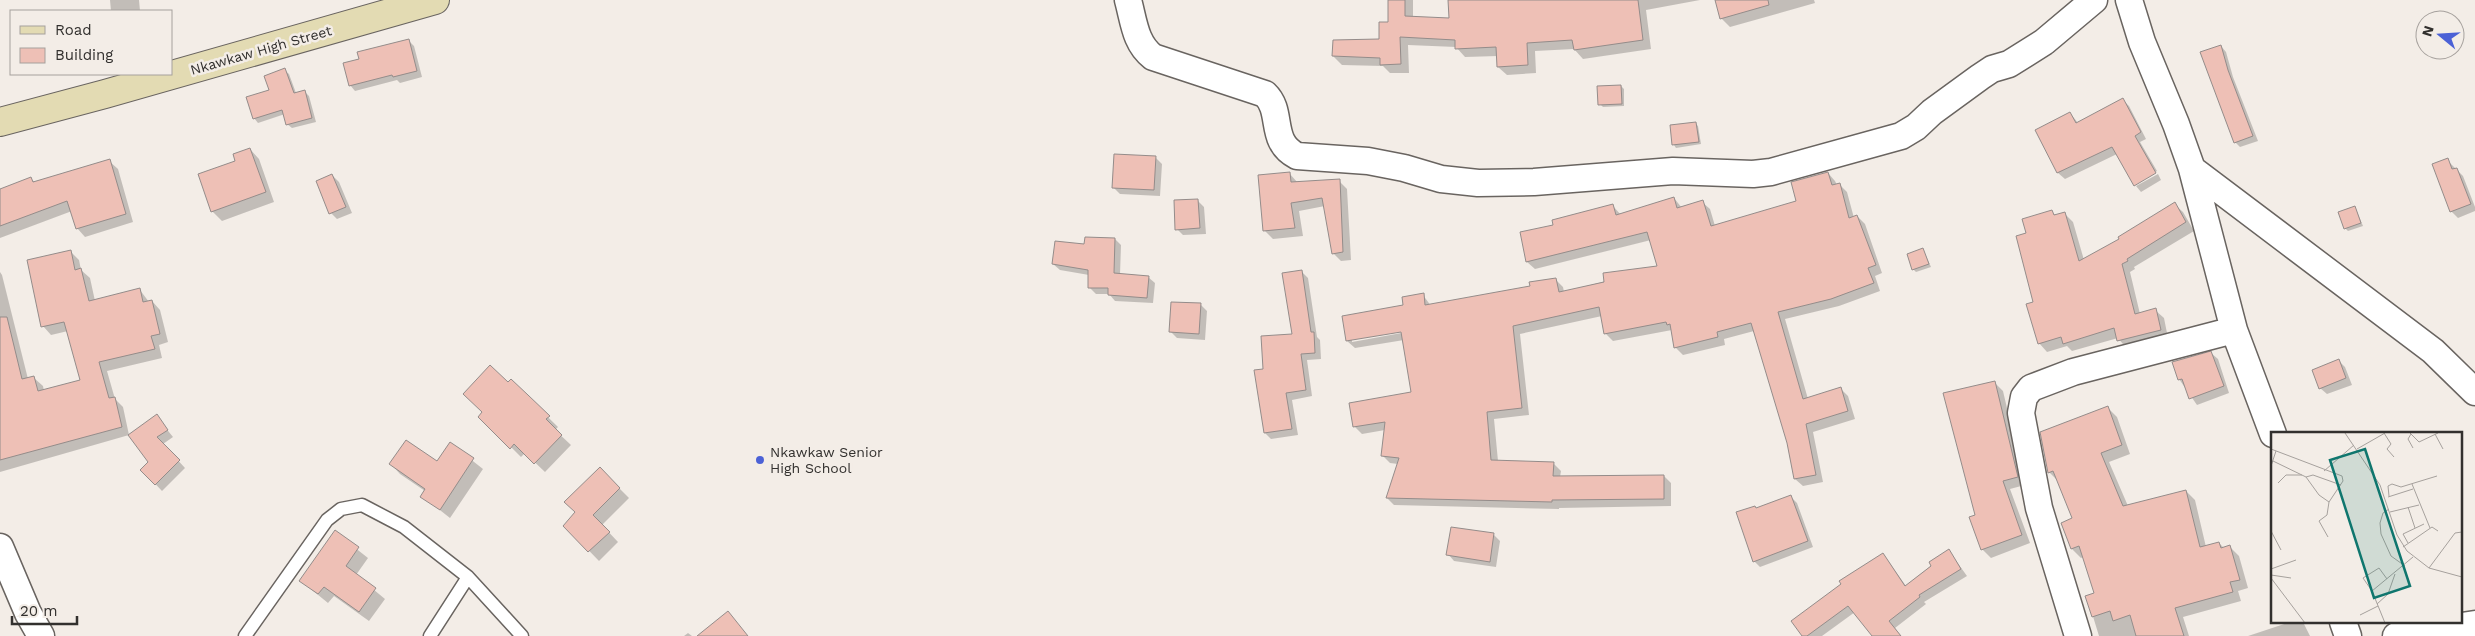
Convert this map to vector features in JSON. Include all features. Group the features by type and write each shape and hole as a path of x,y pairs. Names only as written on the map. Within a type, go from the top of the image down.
{"main road":[{"name":"Nkawkaw High Street","path":"0,122 106,94 435,0"}],"street":[{"path":"1128,0 1138,42 1153,57 1265,94 1272,100 1280,140 1289,152 1297,156 1368,161 1404,168 1441,179 1478,183 1534,182 1673,171 1753,174 1878,144 1901,136 1916,127 1932,112 1992,69 2010,64 2044,42 2094,0"},
{"path":"2130,0 2142,42 2176,124 2192,169 2234,330 2272,432"},
{"path":"2192,169 2433,351 2475,392"},
{"path":"2078,636 2039,508 2021,413 2024,397 2031,388 2073,372 2234,330"},
{"path":"0,547 28,613 41,636"},
{"path":"2344,624 2348,636"},
{"path":"2396,636 2475,624"}],"lane":[{"path":"245,636 327,520 341,509 362,505 404,527 468,577 522,636"},
{"path":"430,636 468,577"}],"building":[{"path":"1388,0 1405,0 1405,16 1449,18 1448,0 1638,0 1643,40 1574,50 1572,40 1527,43 1528,65 1497,67 1496,47 1455,49 1455,40 1400,37 1401,64 1380,65 1380,58 1332,56 1333,40 1379,39 1379,22 1388,22"},
{"path":"1715,0 1768,0 1769,5 1720,19"},
{"path":"409,39 417,71 349,86 343,63 359,59 357,52"},
{"path":"2221,45 2228,70 2253,136 2234,143 2200,52"},
{"path":"285,68 294,93 305,90 312,118 286,125 282,110 253,119 246,97 269,90 264,76"},
{"path":"1621,85 1622,104 1598,105 1597,86"},
{"path":"2123,98 2141,132 2135,136 2156,173 2134,186 2112,147 2057,173 2035,130 2070,112 2076,123"},
{"path":"1696,122 1699,142 1672,145 1670,125"},
{"path":"250,148 266,192 211,212 198,174 235,161 233,154"},
{"path":"1114,154 1156,156 1154,190 1112,188"},
{"path":"2448,158 2452,169 2457,168 2471,204 2450,212 2432,164"},
{"path":"110,159 126,214 76,229 67,201 0,226 0,189 31,177 33,182"},
{"path":"1290,172 1291,182 1340,179 1343,252 1332,254 1322,198 1291,203 1295,228 1263,231 1258,175"},
{"path":"1828,172 1832,185 1840,183 1849,218 1857,215 1876,265 1868,268 1874,283 1831,299 1778,312 1803,399 1841,387 1848,411 1806,424 1816,475 1794,479 1787,443 1751,323 1717,332 1718,337 1674,348 1670,324 1667,325 1666,322 1604,334 1599,307 1513,326 1522,408 1487,412 1491,460 1554,462 1553,476 1664,475 1664,499 1552,500 1552,502 1386,498 1399,458 1381,456 1385,422 1353,427 1349,403 1411,392 1401,332 1346,341 1342,316 1403,305 1402,297 1424,293 1425,305 1530,286 1529,282 1556,278 1559,292 1604,282 1603,273 1657,266 1647,232 1526,262 1520,232 1553,225 1552,220 1613,204 1616,215 1674,197 1677,208 1703,200 1711,226 1796,201 1791,182"},
{"path":"332,174 346,207 329,214 316,181"},
{"path":"1198,199 1200,228 1175,230 1174,200"},
{"path":"2175,202 2186,222 2122,264 2135,314 2156,308 2161,330 2117,341 2114,328 2063,344 2061,337 2038,344 2026,304 2033,302 2016,236 2026,233 2022,219 2052,210 2054,215 2065,212 2079,261 2119,239 2118,237"},
{"path":"2355,206 2361,223 2344,229 2338,212"},
{"path":"1085,237 1115,238 1114,273 1149,276 1147,298 1108,295 1108,288 1088,288 1088,270 1052,264 1055,241 1084,244"},
{"path":"1923,248 1929,264 1912,270 1907,254"},
{"path":"71,250 75,270 81,268 89,301 140,288 143,302 152,300 160,334 151,336 155,349 99,362 109,398 115,397 122,427 0,460 0,317 7,317 22,379 34,376 38,391 80,380 64,322 41,327 27,260"},
{"path":"1302,270 1311,332 1314,332 1315,353 1301,354 1306,390 1286,393 1292,429 1264,433 1254,370 1263,369 1261,336 1292,334 1282,273"},
{"path":"1171,302 1201,303 1199,334 1169,332"},
{"path":"2211,351 2224,386 2189,399 2182,379 2178,380 2172,362"},
{"path":"2339,359 2346,378 2319,389 2312,370"},
{"path":"490,365 508,382 511,379 550,416 546,419 562,435 534,464 514,444 510,449 478,417 482,412 463,394"},
{"path":"1995,381 2018,477 2003,481 2022,535 1981,550 1969,517 1975,515 1943,393"},
{"path":"2108,406 2122,445 2101,453 2123,506 2186,490 2200,547 2219,542 2221,548 2230,545 2240,580 2230,582 2233,592 2175,608 2184,636 2136,636 2130,615 2113,621 2110,611 2092,617 2085,596 2094,593 2079,546 2071,549 2061,523 2072,518 2053,471 2048,473 2040,432"},
{"path":"157,414 168,430 157,437 180,460 155,485 140,470 148,462 128,435"},
{"path":"406,440 437,461 450,442 474,458 440,510 420,497 425,489 389,464"},
{"path":"600,467 620,488 593,515 610,532 588,552 563,526 575,512 564,502"},
{"path":"1791,495 1808,541 1753,562 1736,512 1755,506 1756,508"},
{"path":"1451,527 1494,533 1490,562 1446,555"},
{"path":"335,530 359,547 346,566 376,588 359,612 324,587 318,594 299,581"},
{"path":"1949,549 1961,569 1919,595 1920,597 1889,621 1901,636 1872,636 1848,606 1807,636 1802,636 1791,621 1841,584 1839,581 1883,553 1905,586 1931,566 1929,562"},
{"path":"728,611 748,636 697,636"}],"place":[{"name":"Nkawkaw Senior High School","path":"760,460"}]}
